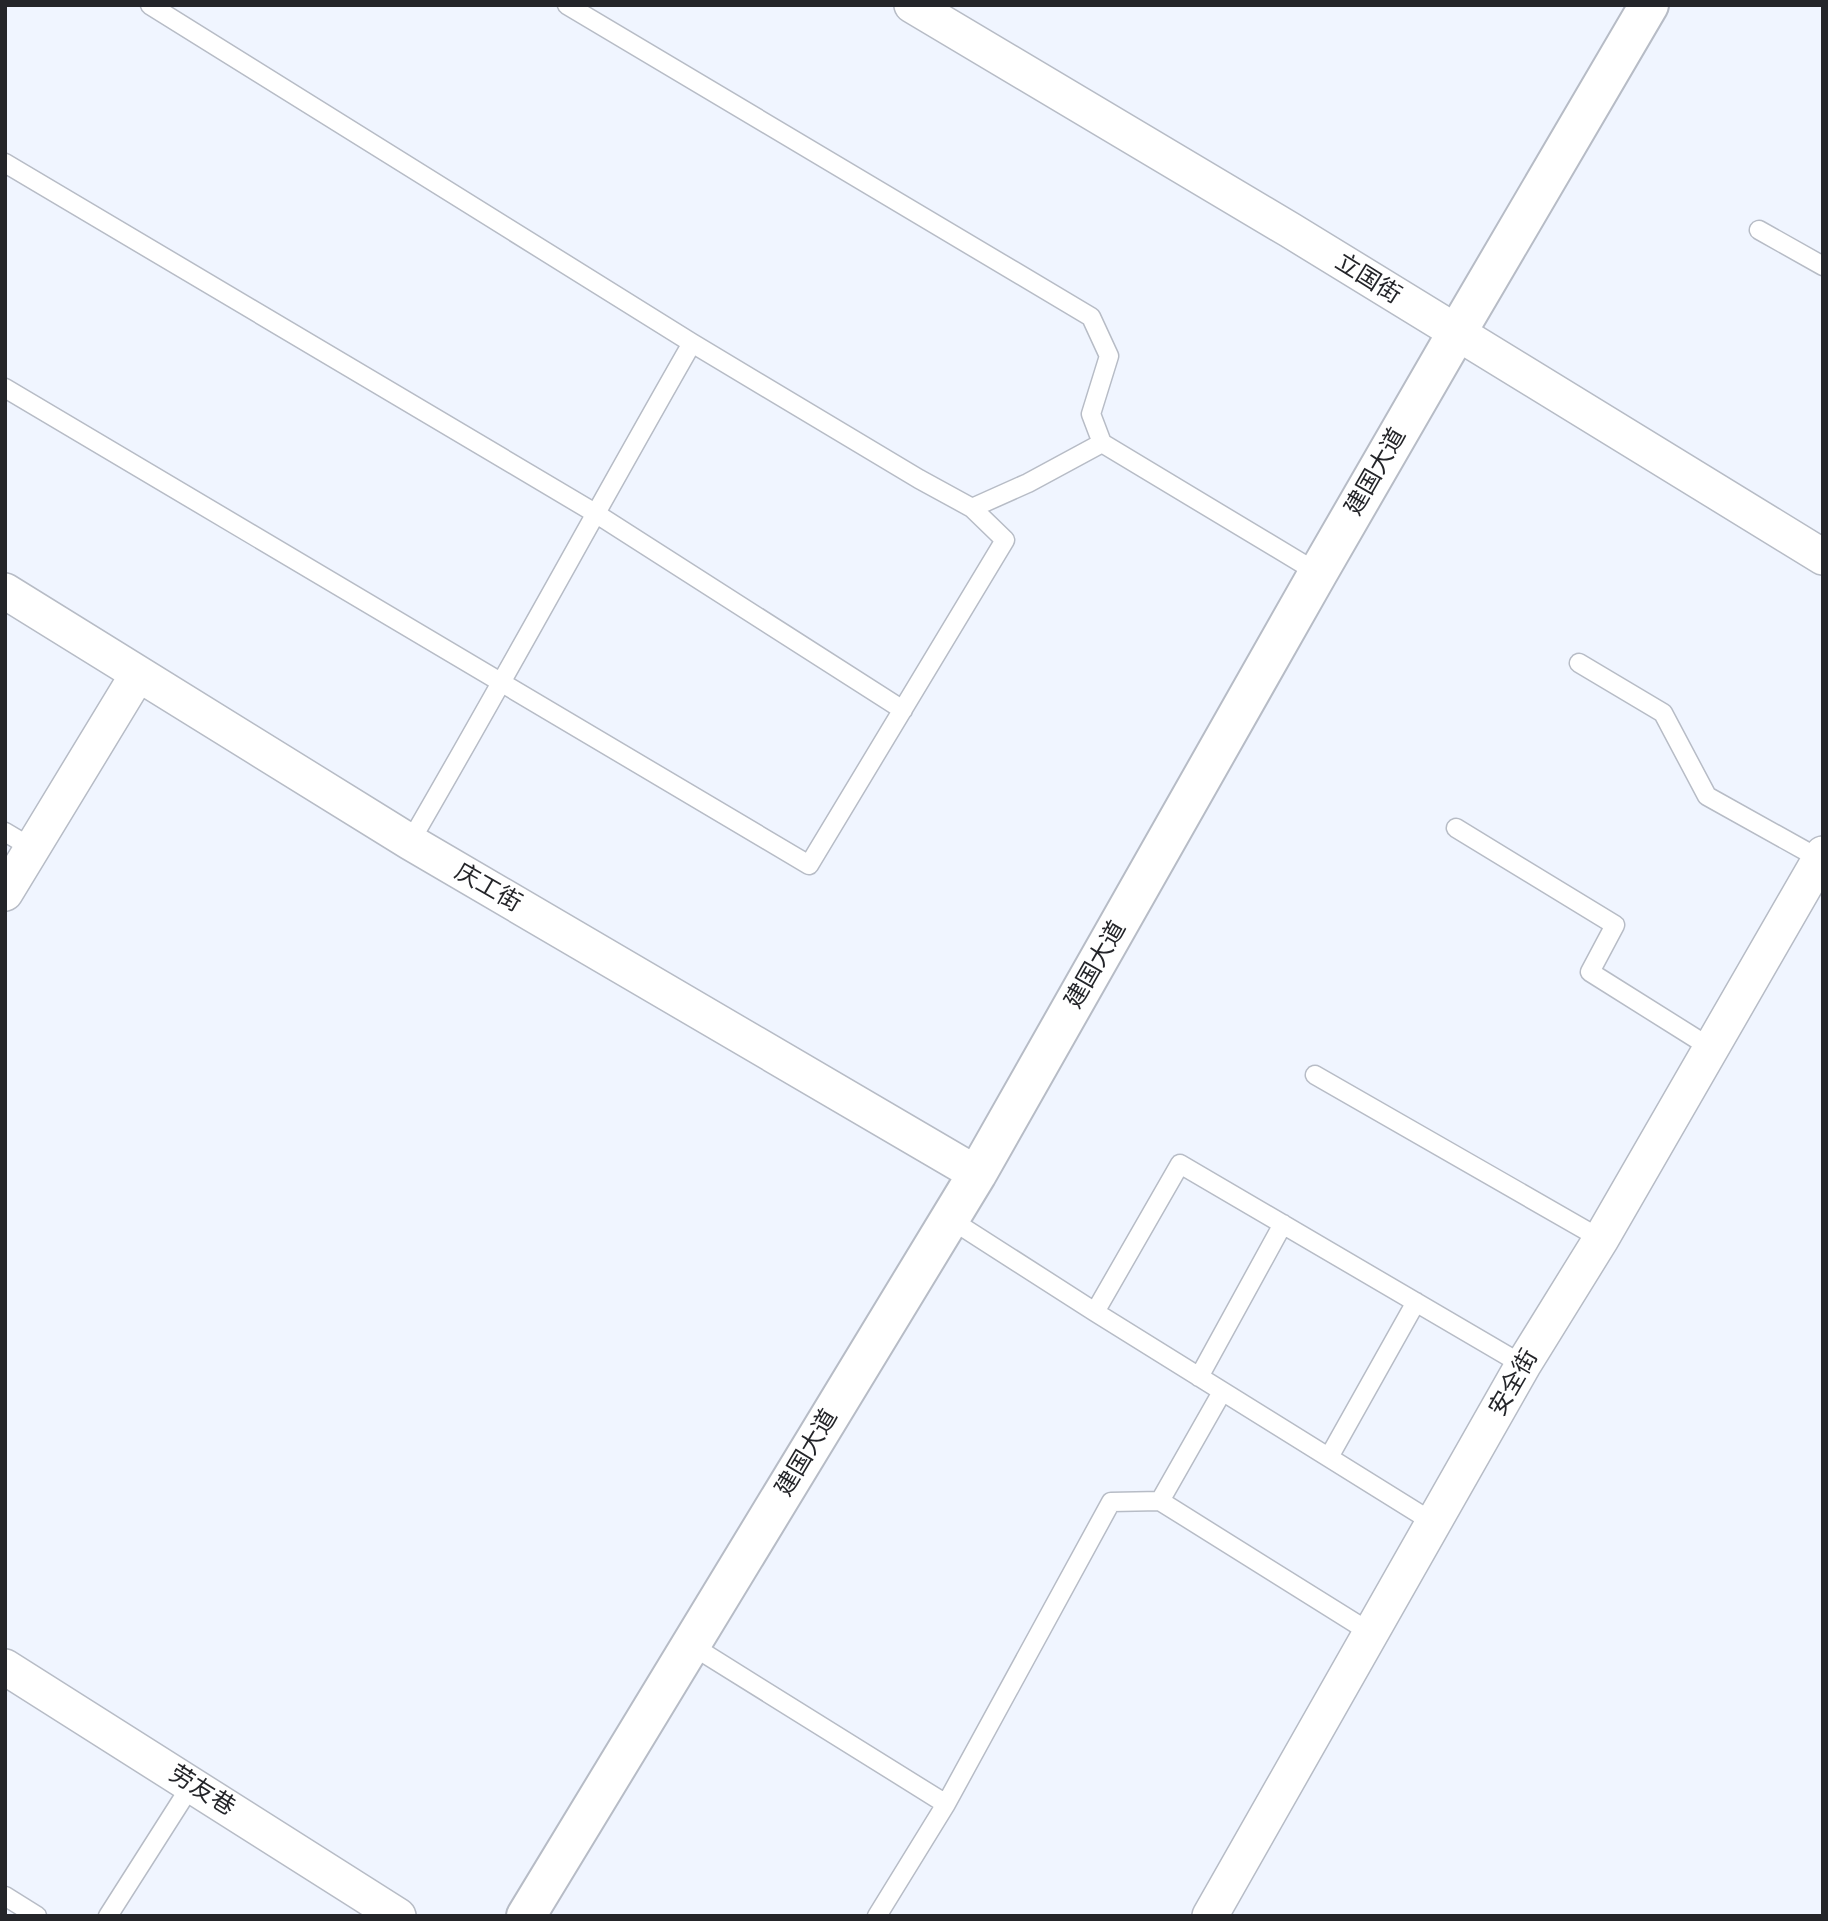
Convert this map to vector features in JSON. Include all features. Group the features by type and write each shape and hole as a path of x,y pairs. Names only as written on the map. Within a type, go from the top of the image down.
{"street":[{"name":"立国街","path":"912,5 1290,230 1823,557"},
{"name":"建国大道","path":"526,1916 977,1174 1318,573 1649,5"},
{"name":"庆工街","path":"5,591 410,842 977,1174"},
{"path":"5,893 19,840 138,674"},
{"name":"安全街","path":"1210,1916 1523,1365 1601,1239 1821,856"},
{"name":"劳友巷","path":"5,1667 398,1916"}],"lane":[{"path":"5,388 809,865 1005,541 972,508 692,343 150,5"},
{"path":"567,5 1091,317 1109,356 1091,414 1102,443 1318,573"},
{"path":"5,163 595,513 903,710"},
{"path":"1759,230 1823,266"},
{"path":"410,842 692,343"},
{"path":"972,508 1028,483 1102,443"},
{"path":"1580,663 1663,713 1707,796 1821,856"},
{"path":"1456,828 1615,925 1590,972 1711,1048"},
{"path":"1315,1075 1601,1239"},
{"path":"1096,1312 1181,1164 1523,1365"},
{"path":"950,1219 1434,1523"},
{"path":"1199,1377 1283,1224"},
{"path":"1329,1458 1416,1302"},
{"path":"1160,1501 1222,1392"},
{"path":"877,1916 946,1804 1111,1502 1160,1501 1371,1633"},
{"path":"691,1645 946,1804"},
{"path":"108,1916 192,1784"},
{"path":"5,1896 37,1916"}]}
